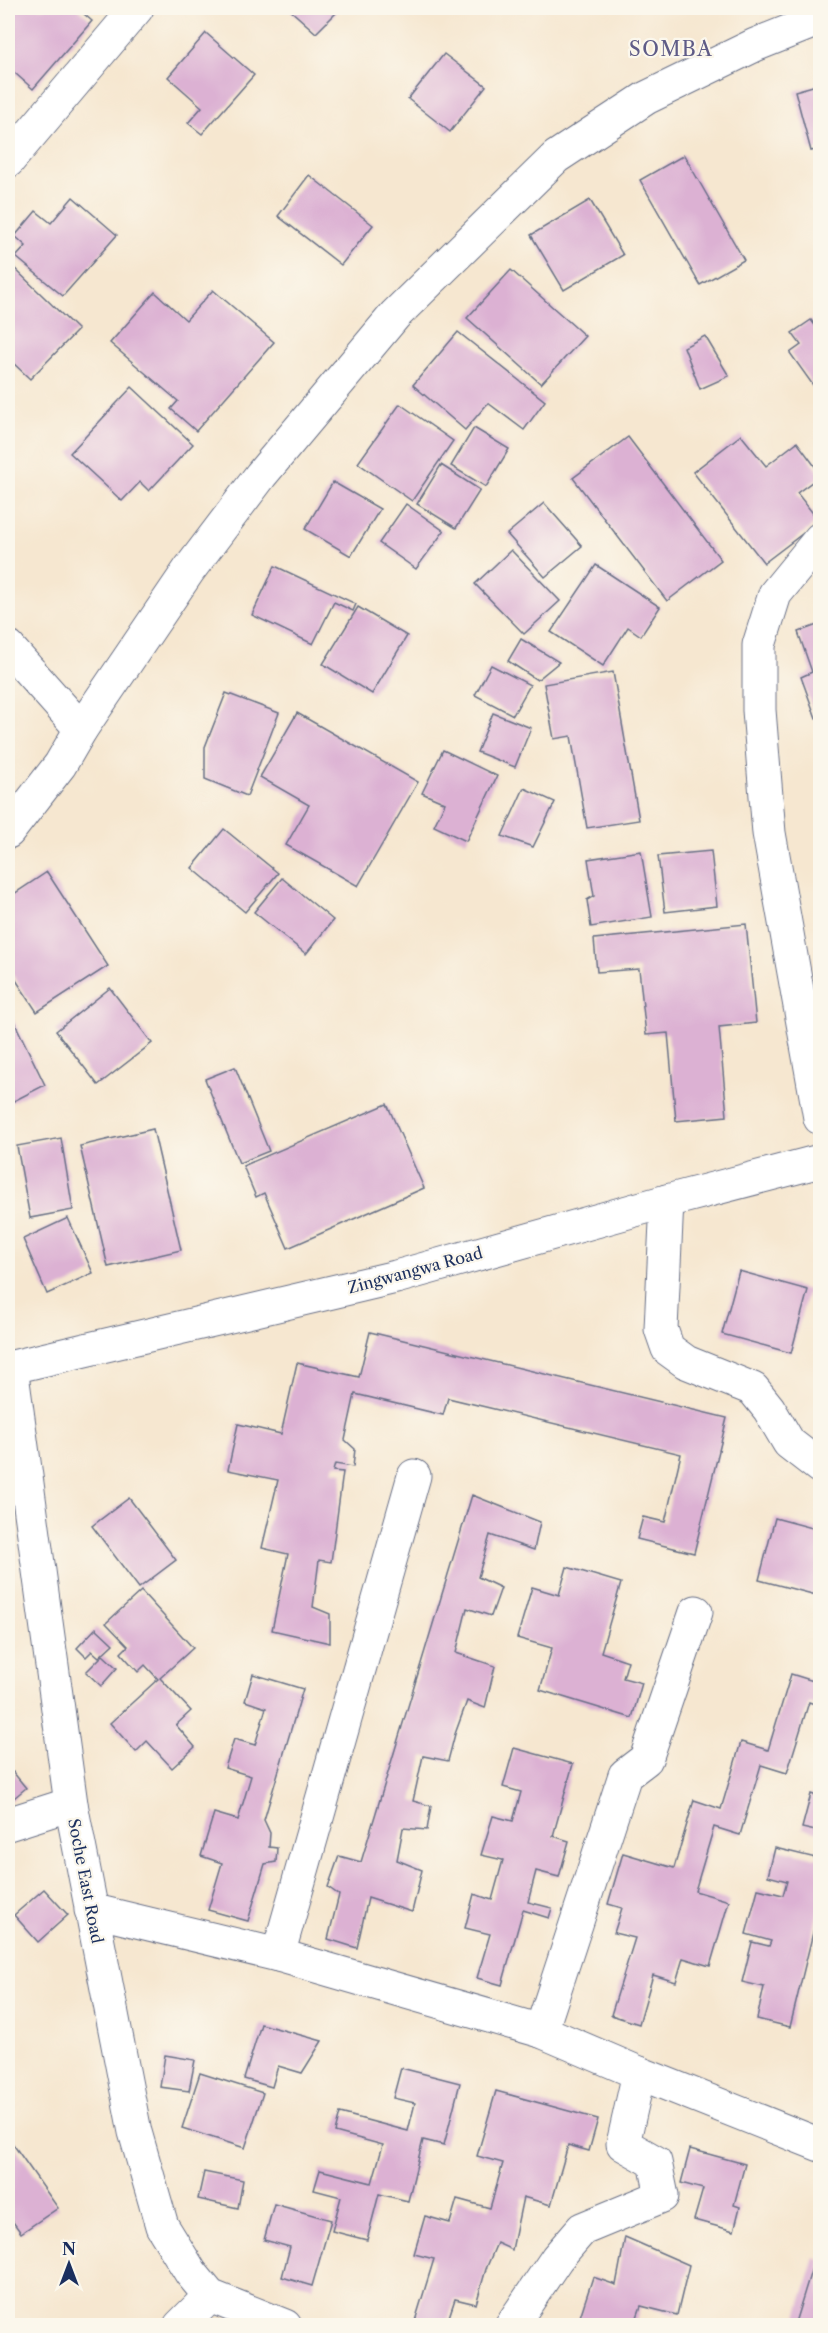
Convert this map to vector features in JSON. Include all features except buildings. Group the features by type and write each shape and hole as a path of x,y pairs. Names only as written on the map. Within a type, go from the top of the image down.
{"street":[{"path":"8,161 137,8"},
{"path":"8,832 60,765 81,729 189,570 261,475 395,315 556,157 646,98 755,45 820,19"},
{"path":"820,539 775,594 759,645 759,710 769,833 820,1118"},
{"path":"8,647 81,729"},
{"name":"Zingwangwa Road","path":"9,1367 396,1276 820,1161"},
{"path":"667,1201 662,1329 668,1349 686,1362 753,1389 769,1409 789,1443 820,1467"},
{"name":"Soche East Road","path":"9,1367 71,1804 135,2132 162,2226 191,2273 210,2296 285,2325"},
{"path":"278,1955 414,1476"},
{"path":"541,2031 625,1775 646,1759 696,1612"},
{"path":"8,1824 71,1804"},
{"path":"91,1910 278,1955 541,2031 639,2073 820,2145"},
{"path":"511,2325 557,2258 582,2229 662,2196 655,2162 623,2144 639,2073"},
{"path":"180,2325 210,2296"}],"district":[{"name":"SOMBA","path":"671,49"}]}
